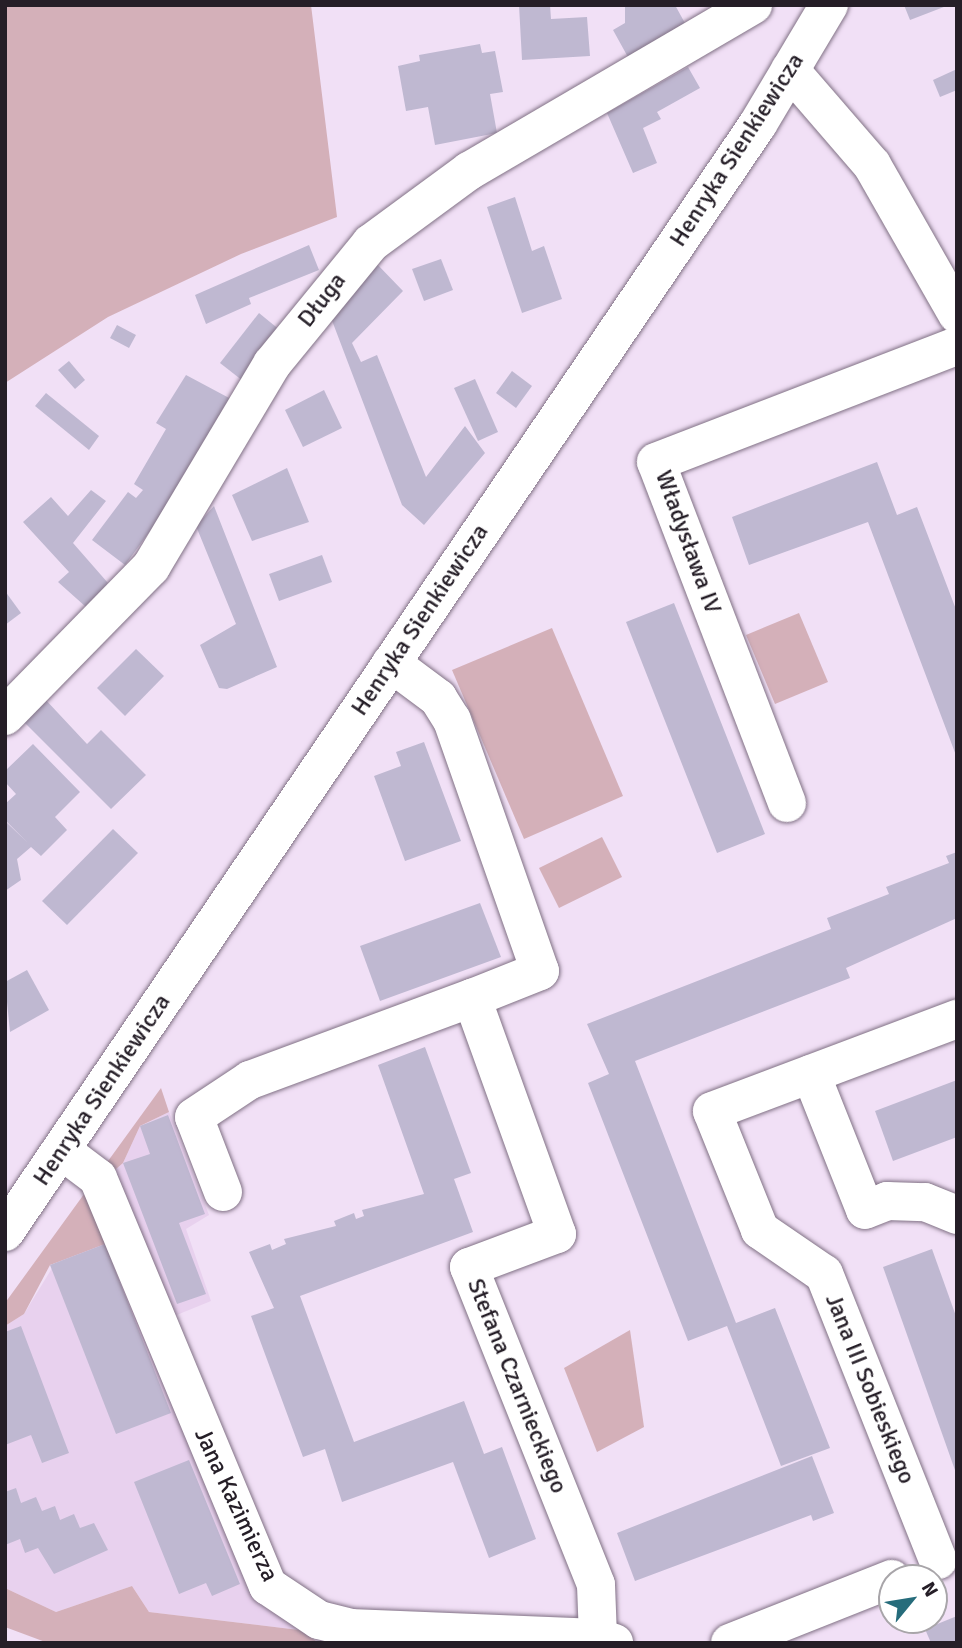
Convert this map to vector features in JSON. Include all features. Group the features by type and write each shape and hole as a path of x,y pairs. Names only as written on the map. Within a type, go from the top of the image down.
{"street":[{"name":"Długa","path":"5,716 151,567 272,364 371,243 469,172 753,5"},
{"name":"Henryka Sienkiewicza","path":"5,1232 790,70 829,5"},
{"path":"790,70 872,165 904,213 957,314"},
{"name":"Władysława IV","path":"787,803 656,462 957,346"},
{"path":"223,1192 194,1117 250,1080 540,971 452,720 438,698 391,663"},
{"name":"Stefana Czarnieckiego","path":"472,998 557,1234 470,1268 596,1585 606,1640"},
{"name":"Jana III Sobieskiego","path":"947,1557 824,1274 760,1230 712,1111 957,1019"},
{"path":"811,1073 865,1210 887,1201 925,1202 957,1214"},
{"name":"Jana Kazimierza","path":"61,1150 98,1178 268,1586 319,1620 350,1629 606,1640"},
{"path":"929,1564 947,1557"},
{"path":"730,1643 878,1584"}],"shaded area":[{"path":"5,5 311,5 337,217 241,254 108,317 5,383"},
{"path":"799,613 828,682 775,704 746,635"},
{"path":"552,628 623,796 524,839 452,670"},
{"path":"602,837 622,877 559,908 539,868"},
{"path":"161,1088 169,1112 140,1126 123,1163 109,1175 105,1244 50,1265 24,1314 5,1326 5,1303"},
{"path":"169,1112 209,1215 186,1229 211,1301 162,1321 268,1586 299,1630 149,1612 132,1586 56,1612 5,1588 5,1326 24,1314 109,1175 123,1163 140,1126"},
{"path":"630,1330 644,1427 597,1452 564,1368"},
{"path":"132,1586 149,1612 299,1630 319,1643 48,1643 5,1627 5,1588 56,1612"}],"building":[{"path":"519,5 550,5 551,19 587,17 590,56 522,60"},
{"path":"625,5 675,5 686,25 629,59 613,30 625,23"},
{"path":"904,5 949,5 910,20"},
{"path":"480,44 482,53 495,51 503,92 490,94 497,133 435,145 428,107 406,111 398,66 420,61 419,55"},
{"path":"688,67 700,88 657,112 661,119 643,128 657,163 633,173 607,113"},
{"path":"957,69 957,90 940,97 933,80"},
{"path":"515,197 532,251 544,246 562,299 522,313 487,207"},
{"path":"309,245 319,270 249,298 251,304 206,324 195,295"},
{"path":"441,259 453,290 424,301 412,269"},
{"path":"375,262 403,291 352,343 361,362 377,355 426,477 465,426 485,453 424,525 402,505 328,310"},
{"path":"259,313 281,331 243,381 220,363"},
{"path":"117,325 136,335 129,348 110,338"},
{"path":"69,361 85,380 75,389 58,370"},
{"path":"512,371 532,386 516,408 496,393"},
{"path":"186,375 231,399 167,508 125,565 92,540 128,492 136,498 143,490 134,484 166,429 156,423"},
{"path":"475,379 498,432 478,441 454,388"},
{"path":"324,390 342,428 303,447 285,410"},
{"path":"46,393 99,436 89,450 35,406"},
{"path":"877,462 897,515 917,507 957,612 957,758 868,522 749,565 732,517"},
{"path":"287,468 309,522 252,541 232,495"},
{"path":"91,490 106,501 73,543 108,583 86,607 58,582 69,572 23,522 51,497 68,516"},
{"path":"214,506 277,667 227,689 219,688 200,645 236,624 196,526"},
{"path":"322,555 332,582 279,601 269,574"},
{"path":"5,591 21,613 5,625"},
{"path":"674,603 765,834 717,853 626,622"},
{"path":"136,649 164,676 125,716 97,688"},
{"path":"44,698 87,744 101,730 146,775 111,809 22,720"},
{"path":"424,742 461,841 405,861 374,776 401,766 396,752"},
{"path":"33,744 80,792 55,817 67,830 41,856 31,847 17,859 21,880 5,891 5,821 27,842 5,820 5,804 16,794 5,782 5,771"},
{"path":"113,829 138,853 67,925 42,901"},
{"path":"957,852 957,918 846,968 850,978 635,1061 736,1323 775,1308 830,1448 781,1466 727,1326 688,1341 588,1083 609,1074 587,1024 831,929 827,918 889,894 886,887 949,863 946,856"},
{"path":"480,903 501,957 380,1001 360,946"},
{"path":"27,970 49,1010 10,1032 5,982"},
{"path":"425,1047 471,1173 454,1179 473,1232 300,1296 354,1442 464,1401 484,1454 502,1447 536,1539 489,1558 453,1462 342,1502 325,1449 303,1457 251,1316 274,1308 249,1252 270,1244 272,1250 286,1244 284,1239 336,1226 334,1221 354,1213 356,1219 364,1216 362,1210 424,1194 378,1065"},
{"path":"957,1080 957,1137 893,1161 875,1111"},
{"path":"168,1115 205,1214 179,1223 206,1294 177,1304 123,1163 150,1154 140,1126"},
{"path":"105,1244 171,1413 116,1434 50,1265"},
{"path":"932,1249 957,1319 956,1473 883,1267"},
{"path":"21,1326 69,1453 42,1463 31,1435 5,1445 5,1332"},
{"path":"812,1456 834,1513 813,1521 811,1515 635,1581 617,1533"},
{"path":"189,1460 240,1584 212,1596 206,1583 179,1594 134,1482"},
{"path":"16,1488 21,1503 36,1497 42,1511 55,1506 60,1520 74,1514 80,1528 94,1523 108,1550 54,1574 38,1548 25,1553 20,1539 5,1545 5,1492"},
{"path":"957,1616 957,1643 931,1643 927,1634 948,1634 948,1620"}]}
